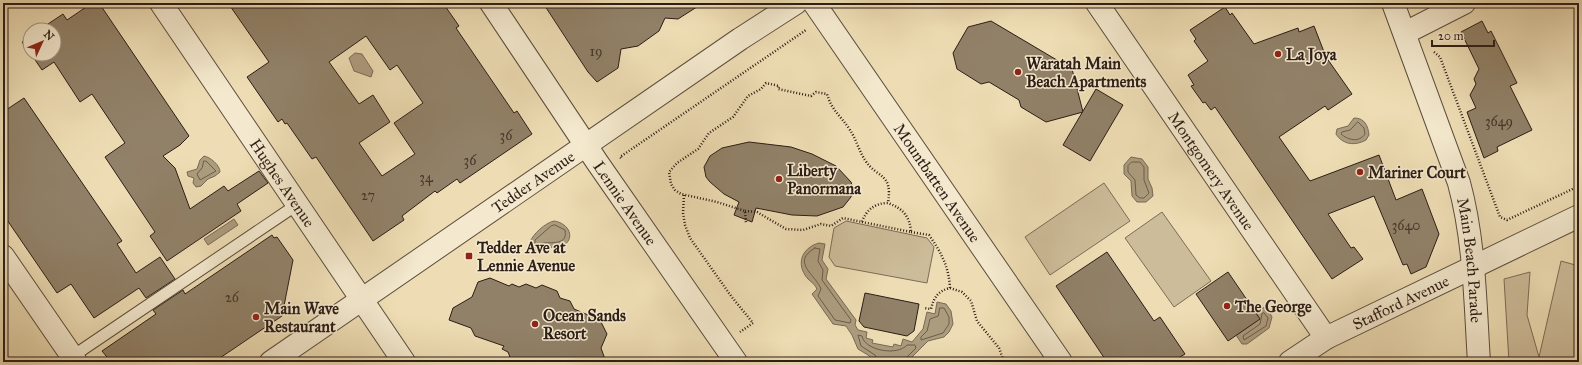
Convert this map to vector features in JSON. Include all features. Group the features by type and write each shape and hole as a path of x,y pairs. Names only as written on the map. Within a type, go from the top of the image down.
{"street":[{"name":"Hughes Avenue","path":"161,3 404,362"},
{"name":"Lennie Avenue","path":"491,3 586,146 736,362"},
{"name":"Tedder Avenue","path":"271,362 740,39 796,3"},
{"name":"Mountbatten Avenue","path":"814,3 1061,362"},
{"name":"Montgomery Avenue","path":"1097,3 1326,338"},
{"name":"Main Beach Parade","path":"1394,3 1459,183 1467,213 1474,266 1478,362"},
{"path":"1405,33 1464,3"},
{"name":"Stafford Avenue","path":"1290,362 1326,338 1579,216"},
{"path":"3,256 71,360"}],"lane":[{"path":"71,360 298,204"}],"path":[{"path":"624,163 620,157 806,29 811,36"},
{"path":"1433,50 1440,57 1500,217 1507,220 1579,186"},
{"path":"888,203 889,194 887,181 865,160 850,130 830,105 827,94 816,92 811,96 778,89 779,86 766,83 761,89 748,96 733,117 710,133 698,149 672,167 669,172 670,184 675,190 684,195 717,202 745,211 757,212 786,229 803,230 821,224 831,226 843,218 929,235 944,257 950,288"},
{"path":"684,195 683,213 685,225 690,238 731,296 753,323 739,333"},
{"path":"862,222 864,215 869,210 881,203 888,203 899,207 904,212 910,225 911,232"},
{"path":"745,211 746,224"},
{"path":"924,308 931,309 935,296 940,292 950,288 962,292 971,301 977,321 999,348 1004,362"},
{"path":"734,327 743,339"}],"shaded area":[{"path":"1104,183 1130,221 1050,275 1025,237"},
{"path":"1162,212 1211,281 1174,307 1125,238"},
{"path":"846,221 927,238 934,247 927,283 835,266 829,257 834,228"},
{"path":"1561,261 1579,266 1579,362 1558,362 1541,358 1545,362 1509,362 1504,279 1530,272 1527,315 1539,357"}],"water":[{"path":"355,53 362,54 373,71 371,77 354,71 349,58"},
{"path":"1354,118 1361,119 1365,123 1369,135 1366,140 1354,144 1342,140 1336,134 1337,129 1348,126"},
{"path":"204,156 214,162 220,169 220,172 208,179 201,186 196,187 193,183 194,178 188,176 187,172 197,169 200,160"},
{"path":"1131,157 1142,159 1148,167 1148,179 1152,188 1153,196 1146,202 1137,202 1132,196 1131,181 1124,174 1124,165"},
{"path":"234,219 238,225 208,245 204,239"},
{"path":"554,221 559,222 567,228 570,236 566,244 559,248 545,247 536,250 532,248 530,242 534,236 543,226"},
{"path":"819,243 825,244 822,260 828,269 826,279 856,320 855,325 858,330 867,332 866,338 873,340 872,343 893,347 894,344 901,346 903,339 912,342 923,329 927,312 935,314 937,302 946,304 951,311 953,324 949,332 944,337 928,341 907,362 875,362 868,355 858,349 846,326 833,324 812,294 817,289 805,275 801,265 803,255 806,251"},
{"path":"1266,306 1272,317 1269,328 1247,344 1242,344 1236,335 1257,321 1256,313"}],"building":[{"path":"92,3 99,3 189,136 180,145 163,156 175,168 190,209 224,186 228,191 259,171 268,183 237,204 241,211 167,261 150,236 155,232 105,157 125,143 92,94 80,102 54,62 62,62 62,22 51,22 63,14 67,20"},
{"path":"228,3 443,3 459,26 456,28 514,113 517,111 532,134 460,183 457,179 437,193 435,191 402,216 404,220 373,241 316,157 312,159 287,123 285,124 282,119 278,122 247,77 269,62","holes":["366,36 390,70 397,65 423,103 394,123 415,154 382,176 359,143 390,122 373,95 359,104 329,62"]},
{"path":"543,3 703,3 678,19 665,18 659,31 638,46 621,49 618,68 597,82 588,72"},
{"path":"1225,7 1230,15 1232,13 1254,44 1298,28 1299,32 1314,26 1326,57 1352,94 1328,110 1325,106 1279,137 1310,181 1379,155 1396,200 1422,189 1439,234 1426,267 1411,274 1407,264 1403,265 1374,196 1328,214 1351,248 1354,247 1363,259 1332,279 1215,107 1211,110 1205,102 1203,103 1191,86 1194,85 1188,75 1208,61 1194,41 1196,39 1190,30"},
{"name":"Waratah Main Beach Apartments","path":"991,21 1072,69 1083,112 1046,122 1021,107 1019,100 989,82 981,84 957,69 953,53 968,27"},
{"path":"1482,21 1488,33 1491,31 1517,83 1510,86 1532,130 1497,147 1498,151 1484,158 1467,112 1476,108 1470,95 1476,84 1474,79 1479,69 1461,32"},
{"path":"36,62 54,62 42,70"},
{"path":"1096,89 1123,105 1090,161 1063,145"},
{"path":"24,98 122,241 117,244 136,273 160,257 175,279 146,298 139,288 94,318 71,284 57,293 3,214 3,112"},
{"name":"Liberty Panormana","path":"749,142 791,147 812,154 836,166 851,182 853,188 851,197 843,207 817,216 792,215 756,208 752,222 734,215 739,202 724,194 710,182 706,177 704,167 710,156 722,148"},
{"path":"272,235 274,238 277,237 293,260 282,316 214,362 111,362 102,351 156,314 153,310 183,290 185,294"},
{"path":"1107,252 1154,321 1160,317 1185,354 1172,362 1107,362 1056,286"},
{"name":"The George","path":"1228,272 1260,319 1228,341 1196,294"},
{"path":"490,278 509,286 512,284 519,287 526,284 536,288 542,285 557,291 560,298 570,301 574,309 600,320 607,334 601,348 606,362 512,362 508,352 502,349 504,346 475,336 471,328 449,320 453,308 472,297 478,282"},
{"path":"865,293 919,304 914,331 907,336 864,327 859,321"}],"place":[{"name":"La Joya","path":"1278,54"},
{"name":"Waratah Main Beach Apartments","path":"1018,72"},
{"name":"Mariner Court","path":"1360,172"},
{"name":"Liberty Panormana","path":"779,179"},
{"name":"Tedder Ave at Lennie Avenue","path":"469,256"},
{"name":"The George","path":"1227,306"},
{"name":"Main Wave Restaurant","path":"256,317"},
{"name":"Ocean Sands Resort","path":"535,324"}]}
